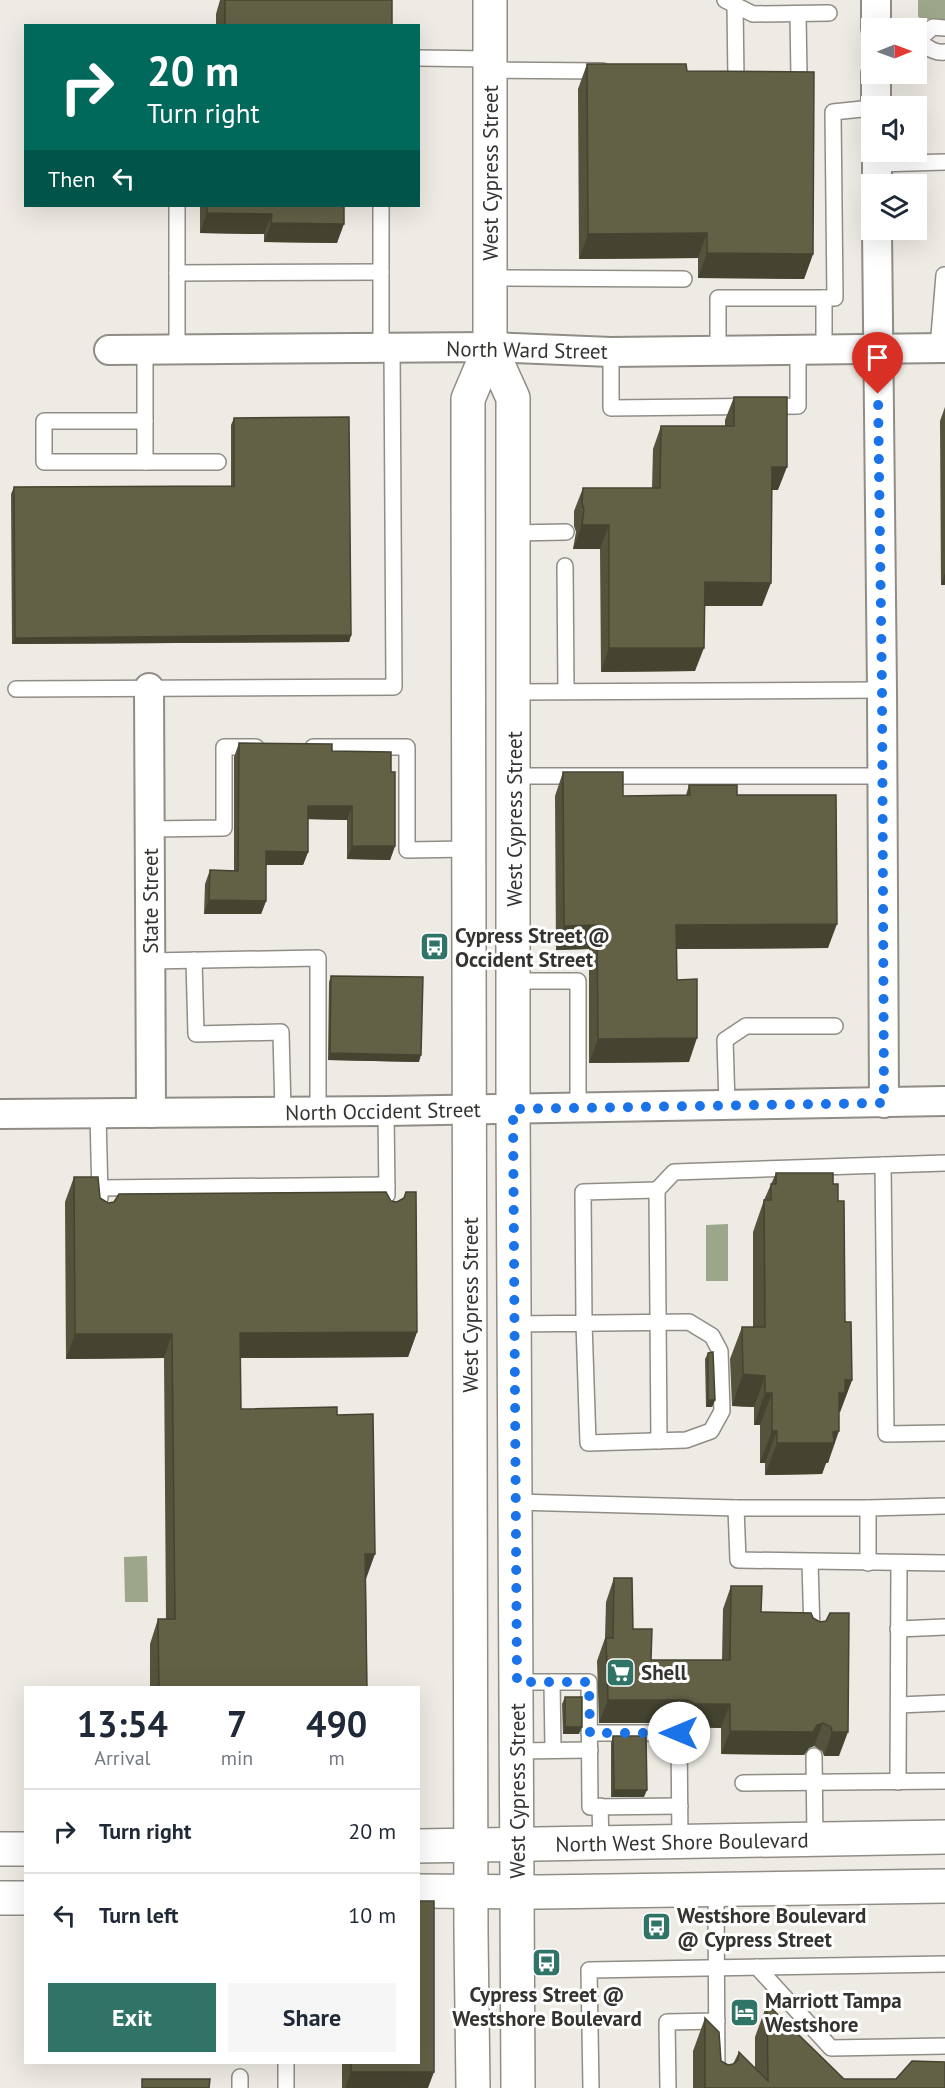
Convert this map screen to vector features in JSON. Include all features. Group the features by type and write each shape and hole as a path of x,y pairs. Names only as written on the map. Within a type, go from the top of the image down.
{"street":[{"name":"West Cypress Street","path":"472,2088 468,399 490,347 490,0"},
{"path":"876,0 876,18"},
{"path":"877,240 884,1103"},
{"name":"West Cypress Street","path":"490,347 513,398 513,1109 518,2088"},
{"name":"North Ward Street","path":"109,350 490,347 610,352 941,348"},
{"name":"State Street","path":"149,688 151,1113"},
{"name":"North Occident Street","path":"0,1114 470,1110 945,1101"},
{"path":"470,1502 516,1502"},
{"name":"North West Shore Boulevard","path":"420,1846 945,1836"},
{"path":"0,1848 24,1849"},
{"path":"420,1891 517,1892 945,1886"},
{"path":"0,1898 24,1898"}],"lane":[{"path":"730,2 753,14 829,13"},
{"path":"730,2 736,80"},
{"path":"798,14 799,76"},
{"path":"927,32 933,27 945,28"},
{"path":"927,48 939,53 945,52"},
{"path":"420,58 618,71"},
{"path":"718,351 718,298 835,298 833,112 861,109"},
{"path":"877,166 945,162"},
{"path":"177,207 177,350"},
{"path":"16,689 394,687 387,348 381,272 381,207"},
{"path":"177,273 381,272"},
{"path":"941,348 944,275"},
{"path":"490,278 684,279"},
{"path":"610,352 612,408 798,406 824,298"},
{"path":"145,350 145,462"},
{"path":"145,421 44,421 44,462 218,462"},
{"path":"513,533 566,532"},
{"path":"565,566 566,692"},
{"path":"514,692 882,690"},
{"path":"150,829 224,828 224,747 270,747"},
{"path":"293,747 407,747 407,850 468,849"},
{"path":"514,776 882,777"},
{"path":"150,961 318,958 318,1112"},
{"path":"194,960 196,1034 281,1032 283,1112"},
{"path":"514,981 578,981 578,1108"},
{"path":"727,1105 725,1041 746,1026 835,1026"},
{"path":"386,1111 387,1206"},
{"path":"99,1114 100,1208"},
{"path":"659,1441 657,1190 674,1172 945,1163"},
{"path":"883,1165 886,1434 945,1433"},
{"path":"100,1188 387,1185"},
{"path":"515,1324 584,1323 658,1322 689,1322 712,1336 720,1351 722,1411 711,1431 686,1440 588,1443 584,1323 583,1192 657,1190"},
{"path":"516,1502 736,1508 945,1506"},
{"path":"736,1508 738,1560 945,1563"},
{"path":"868,1508 868,1563"},
{"path":"810,1562 812,1636"},
{"path":"897,1782 899,1563"},
{"path":"898,1629 945,1627"},
{"path":"517,1682 589,1682 590,1807 680,1806"},
{"path":"552,1682 553,1750"},
{"path":"899,1705 945,1703"},
{"path":"590,1733 679,1733 680,1842"},
{"path":"518,1751 590,1750"},
{"path":"814,1756 815,1839"},
{"path":"743,1784 945,1781"},
{"path":"600,1806 601,1844"},
{"path":"716,1890 717,2088"},
{"path":"591,2088 589,1970 945,1964"},
{"path":"757,1967 831,2048 945,2046"},
{"path":"668,2088 667,2022 717,2021"},
{"path":"286,2064 286,2088"}],"shaded area":[{"path":"918,0 945,0 945,19 927,19 918,16"},
{"path":"728,1224 728,1281 706,1281 706,1225"},
{"path":"147,1556 148,1602 125,1602 124,1557"}],"building":[{"path":"225,0 392,0 392,24 225,24"},
{"path":"587,64 686,64 687,71 814,72 813,254 707,253 707,233 588,234"},
{"path":"207,207 344,207 344,224 271,223 272,214 207,213"},
{"path":"734,397 787,397 787,467 772,467 771,583 705,582 704,648 609,648 609,525 582,525 583,488 660,488 661,426 734,426"},
{"path":"349,417 351,635 15,638 14,487 234,486 234,418"},
{"path":"239,743 332,744 332,751 391,752 391,772 395,772 395,846 352,846 352,806 308,806 308,852 266,851 266,901 209,900 210,870 238,871"},
{"path":"563,772 623,772 623,796 690,795 689,785 737,785 737,795 836,795 837,924 676,925 677,980 697,979 697,1038 598,1039 597,925 564,926"},
{"path":"331,976 423,977 421,1055 330,1053"},
{"path":"776,1173 833,1173 833,1184 838,1184 838,1201 844,1201 845,1322 851,1322 852,1380 845,1380 845,1393 839,1393 839,1431 833,1432 834,1443 777,1443 777,1431 772,1431 772,1393 765,1393 765,1376 743,1374 742,1327 765,1327 764,1200 771,1200 771,1184 776,1184"},
{"path":"74,1177 98,1177 100,1198 108,1203 114,1202 119,1194 386,1192 391,1201 397,1202 404,1198 406,1192 416,1192 417,1332 240,1333 241,1409 337,1407 337,1415 373,1414 375,1554 365,1554 367,1686 159,1686 158,1619 175,1619 172,1334 75,1334"},
{"path":"713,1352 715,1400 708,1400 708,1353"},
{"path":"614,1578 632,1578 633,1629 652,1629 651,1660 730,1660 731,1586 762,1586 761,1612 811,1613 813,1618 820,1622 826,1621 830,1613 849,1613 848,1732 832,1732 831,1727 823,1723 817,1725 813,1732 730,1731 730,1704 695,1704 688,1700 608,1700 606,1638 613,1638"},
{"path":"565,1697 582,1697 582,1727 565,1727"},
{"name":"Shell","path":"613,1736 646,1736 647,1790 614,1790"},
{"path":"420,1901 434,1901 434,2072 351,2072 351,2064 420,2064"},
{"path":"767,2004 844,2079 896,2079 912,2061 945,2062 945,2088 705,2088 705,2018 719,2032 721,2061 728,2065 733,2064 738,2060 739,2052 768,2081"},
{"path":"142,2079 210,2079 209,2088 142,2088"}],"place":[{"name":"Cypress Street @ Occident Street","path":"434,947"},
{"name":"Shell","path":"620,1672"},
{"name":"Westshore Boulevard @ Cypress Street","path":"656,1927"},
{"name":"Cypress Street @ Westshore Boulevard","path":"547,1963"},
{"name":"Marriott Tampa Westshore","path":"744,2012"}],"route":[{"path":"679,1733 590,1733 589,1682 517,1682 513,1109 884,1103 878,394"}]}
